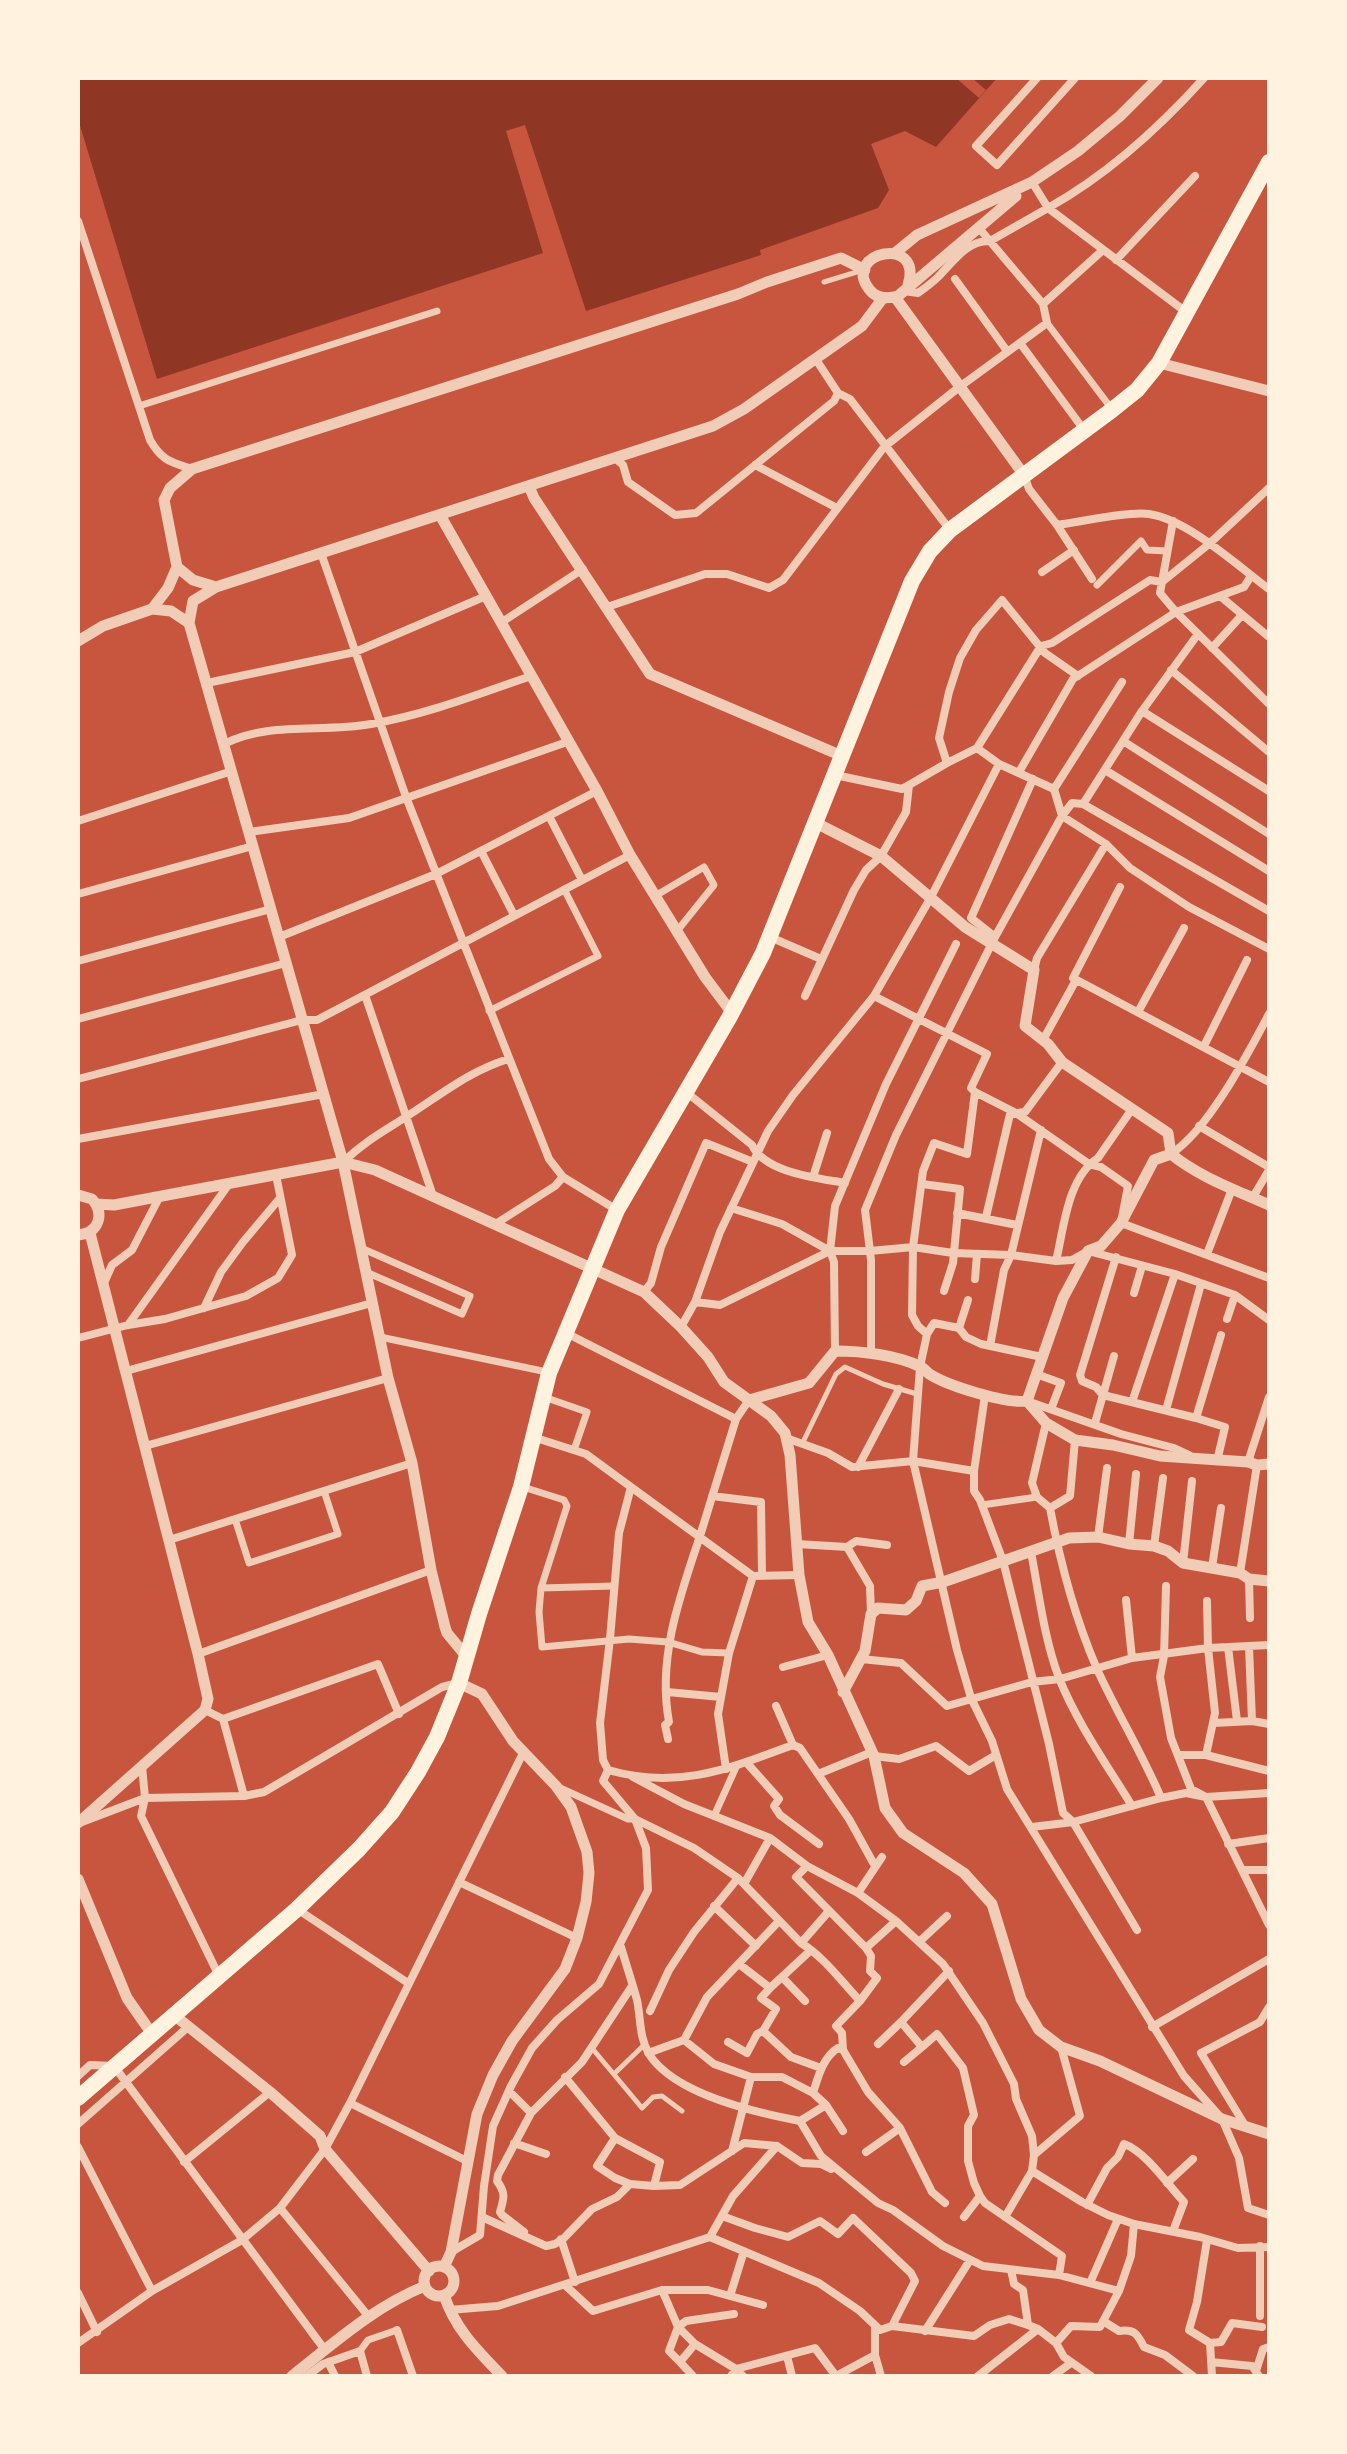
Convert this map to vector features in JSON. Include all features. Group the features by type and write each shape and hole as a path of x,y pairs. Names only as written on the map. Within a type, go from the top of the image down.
{"highway":[{"path":"78,2098 297,1909 392,1812 418,1772 437,1737 459,1683 521,1487 549,1373 617,1210 732,1013 770,937 912,581 930,551 950,530 1137,390 1159,363 1269,162"}],"street":[{"path":"1037,78 976,146 997,165 1075,78"},
{"path":"466,1656 447,1633 431,1570 412,1463 388,1378 343,1162 189,623 193,601 216,587 713,426 744,409 862,326 1032,182 1078,151 1120,116 1158,78"},
{"path":"1032,182 917,235 895,253 880,253 873,257 865,270 866,285 876,296 918,293 937,279 955,257 978,240 990,241 1070,196 1129,152 1204,78"},
{"path":"1116,260 1195,176"},
{"path":"1032,182 1048,208 1186,312"},
{"path":"78,221 150,440 168,461 192,469"},
{"path":"978,227 1043,304 1047,323 1112,410"},
{"path":"1043,304 1103,250"},
{"path":"895,253 910,270 898,293"},
{"path":"152,609 168,588 177,567 164,500 170,488 192,469 841,258 865,270"},
{"path":"955,279 1007,351"},
{"path":"898,293 958,388 1024,475 1029,489 1094,582 1141,541 1147,550 1167,551"},
{"path":"139,406 437,311"},
{"path":"607,607 705,574 727,574 769,588 783,580 884,447 1047,323"},
{"path":"1020,343 1085,431"},
{"path":"815,358 838,393 850,399 950,530"},
{"path":"1159,363 1269,391"},
{"path":"615,458 623,465 628,482 675,515 696,513 834,401 838,393"},
{"path":"755,465 837,508"},
{"path":"529,486 650,674 842,756"},
{"path":"835,775 902,789 977,748 1041,646 1052,643 1150,580 1162,582 1267,492"},
{"path":"1057,525 1146,514 1173,521 1269,589"},
{"path":"440,515 597,791 630,855 705,977 732,1013"},
{"path":"1173,521 1160,593 1269,704"},
{"path":"1042,572 1074,550"},
{"path":"321,553 406,797 549,1159 563,1177 617,1210"},
{"path":"177,567 193,580 216,587"},
{"path":"502,622 583,569"},
{"path":"1019,772 1073,679 1176,612 1244,587 1251,576"},
{"path":"207,683 355,652 486,596"},
{"path":"1220,596 1269,637"},
{"path":"947,763 939,738 960,658 976,630 1002,600 1045,653 1078,676"},
{"path":"78,641 103,626 152,609 171,611 189,623"},
{"path":"1212,648 1242,615"},
{"path":"1083,804 1142,711 1198,634"},
{"path":"1171,670 1269,752"},
{"path":"224,744 269,731 379,723 531,676"},
{"path":"1054,789 1122,682"},
{"path":"1142,711 1269,791"},
{"path":"1123,741 1269,834"},
{"path":"249,832 349,818 567,742"},
{"path":"977,748 999,764 1054,789 1062,816 1106,844 1130,868 1177,899 1269,949"},
{"path":"681,1327 695,1302 720,1232 768,1131 793,1095 874,996 931,897 999,764"},
{"path":"1105,770 1269,871"},
{"path":"78,821 232,771"},
{"path":"993,941 971,918 1033,779"},
{"path":"805,996 860,880 881,856 906,812 909,785"},
{"path":"279,937 436,874 597,791"},
{"path":"871,1352 870,1251 865,1210 896,1135 993,941 1072,803 1083,804 1269,911"},
{"path":"549,816 582,880"},
{"path":"816,823 881,856 965,927 993,941 1034,970"},
{"path":"1106,844 1037,958 1025,1026 1043,1040 1062,1062 1168,1133 1171,1154 1181,1162 1269,1205"},
{"path":"78,894 253,846"},
{"path":"481,851 514,915"},
{"path":"78,1079 302,1020 317,1020 630,855"},
{"path":"655,896 704,867 714,885 677,931"},
{"path":"1043,1040 1120,887"},
{"path":"489,1011 598,956 564,889"},
{"path":"78,961 271,909"},
{"path":"1138,1012 1184,928"},
{"path":"770,937 821,959"},
{"path":"668,1739 665,1725 669,1722 668,1642 736,1419 749,1400 809,1383 835,1351 834,1262 830,1251 835,1206 886,1084 956,944"},
{"path":"1204,1046 1247,960"},
{"path":"78,1019 286,963"},
{"path":"1074,979 1269,1082"},
{"path":"365,995 433,1196"},
{"path":"874,996 987,1054 971,1088 1016,1113 1089,1164 1101,1167 1128,1186 1121,1223"},
{"path":"695,1302 720,1305 830,1251 913,1247 1056,1261 1072,1260 1101,1246 1121,1223 1154,1160 1185,1145 1199,1126 1240,1067 1269,1014"},
{"path":"343,1162 361,1145 471,1073 508,1059"},
{"path":"986,1217 1010,1114 1025,1112 1062,1062"},
{"path":"686,1092 752,1145 755,1159"},
{"path":"927,1334 912,1315 913,1247 923,1171 934,1143 967,1154 975,1092"},
{"path":"78,1139 324,1094"},
{"path":"1056,1261 1072,1194 1089,1164 1098,1158 1132,1109"},
{"path":"1199,1126 1269,1169 1253,1197"},
{"path":"990,1346 1004,1270 1011,1255 1041,1130"},
{"path":"813,1177 827,1133"},
{"path":"644,1292 651,1283 661,1247 706,1143 794,1174 845,1183"},
{"path":"96,1204 114,1205 343,1162 375,1170 644,1292 708,1357 724,1382 771,1416 785,1433 790,1455 799,1575 808,1622 828,1655 873,1754 885,1808 903,1833 964,1873 992,1904 1021,1999 1039,2030 1061,2047 1100,2061 1222,2119 1269,2134"},
{"path":"78,1338 165,1319 246,1296 278,1278 292,1255 276,1175"},
{"path":"497,1223 555,1186 563,1177"},
{"path":"78,1182 79,1195 92,1199 96,1204 98,1223 84,1234 115,1329 208,1699 205,1710 78,1823"},
{"path":"128,1325 229,1184"},
{"path":"922,1184 960,1189 953,1263 944,1291"},
{"path":"1207,1254 1232,1189"},
{"path":"103,1285 112,1265 132,1250 160,1196"},
{"path":"204,1308 221,1272 280,1198"},
{"path":"99,1216 114,1205"},
{"path":"731,1208 782,1224 830,1251"},
{"path":"957,1213 1017,1225"},
{"path":"1121,1223 1269,1278"},
{"path":"361,1248 470,1296 462,1314 366,1272"},
{"path":"1088,1251 1175,1274 1235,1295 1267,1318"},
{"path":"1027,1401 1063,1298 1088,1251"},
{"path":"975,1279 977,1254"},
{"path":"1116,1257 1080,1375 1082,1381 1096,1387 1103,1395 1225,1427 1217,1461"},
{"path":"1134,1293 1142,1266"},
{"path":"1132,1402 1175,1274"},
{"path":"1166,1410 1201,1284"},
{"path":"1227,1319 1235,1295"},
{"path":"959,1328 968,1300"},
{"path":"126,1371 372,1303"},
{"path":"1042,1357 990,1346 966,1337 959,1328 934,1323 927,1334 920,1367 913,1461 957,1650 971,1698 992,1741 1007,1789 1152,2027 1184,2076 1222,2119 1239,2158 1248,2208 1269,2215"},
{"path":"566,1333 736,1419"},
{"path":"1196,1418 1221,1335"},
{"path":"380,1337 549,1373"},
{"path":"835,1351 871,1352 920,1367 933,1376 985,1395 1017,1403 1027,1401 1121,1434 1174,1448 1197,1459"},
{"path":"1095,1423 1114,1356"},
{"path":"1036,1374 1061,1383 1051,1409"},
{"path":"145,1446 388,1378"},
{"path":"858,1467 899,1389"},
{"path":"985,1395 974,1491 1003,1561 1063,1813 1073,1822 1137,1930"},
{"path":"544,1397 587,1412 574,1450"},
{"path":"1250,1618 1244,1576 1269,1397"},
{"path":"1027,1401 1046,1423 1075,1440 1160,1456 1258,1464"},
{"path":"1046,1423 1032,1483 1037,1497 1050,1508 1056,1542 1097,1668 1143,1756 1161,1798"},
{"path":"533,1437 586,1454 757,1576 799,1575"},
{"path":"786,1438 828,1453 852,1467 913,1461 974,1471"},
{"path":"1050,1508 1070,1496 1075,1440"},
{"path":"169,1540 412,1463"},
{"path":"1098,1537 1107,1468"},
{"path":"1129,1544 1136,1474"},
{"path":"1154,1546 1163,1478"},
{"path":"1183,1563 1192,1481"},
{"path":"521,1487 564,1500 567,1506 541,1588 539,1612 542,1647 610,1639 668,1642 702,1652 729,1653"},
{"path":"631,1487 619,1533 600,1723 603,1760 608,1770 633,1777 663,1780 726,1769 793,1745"},
{"path":"235,1519 249,1563 338,1534 324,1491"},
{"path":"712,1496 761,1502 757,1576 729,1653 718,1714 726,1769"},
{"path":"982,1505 1037,1497"},
{"path":"1212,1567 1221,1508"},
{"path":"871,1614 878,1608 906,1610 916,1601 922,1586 943,1582 1069,1538 1098,1537 1154,1546 1168,1551 1183,1563 1269,1581"},
{"path":"797,1544 847,1547 856,1541 887,1545"},
{"path":"843,1692 865,1651 871,1614 870,1586 847,1547"},
{"path":"1031,1552 1048,1642 1060,1679 1132,1806"},
{"path":"198,1654 431,1570"},
{"path":"541,1588 614,1586"},
{"path":"1166,1586 1164,1656 1160,1677 1171,1738 1191,1789 1206,1797 1269,1925"},
{"path":"1126,1600 1132,1658"},
{"path":"1206,1755 1215,1713 1207,1601"},
{"path":"861,1659 901,1663 947,1706 1132,1658 1208,1648 1269,1645"},
{"path":"1228,1647 1237,1721"},
{"path":"1249,1647 1252,1721"},
{"path":"783,1667 828,1655"},
{"path":"205,1710 223,1719 378,1664 399,1714"},
{"path":"78,1823 145,1798 244,1796 264,1792 442,1687 459,1683 482,1694 513,1741 556,1786 571,1807 587,1852 589,1873 586,1902 565,1969 512,2041 493,2075 477,2114 451,2252 444,2267"},
{"path":"667,1692 721,1697"},
{"path":"776,1706 793,1745 800,1748 849,1819 875,1866"},
{"path":"223,1719 244,1796"},
{"path":"1214,1723 1252,1721 1269,1724"},
{"path":"818,1774 873,1754 899,1759 936,1746 969,1771 996,1755"},
{"path":"78,2343 152,2291 242,2240 280,2208 325,2149 524,1751"},
{"path":"1179,1755 1206,1755 1269,1771"},
{"path":"714,1816 741,1764"},
{"path":"741,1764 779,1799 774,1806 780,1815 819,1844"},
{"path":"142,1766 145,1798 141,1816 219,1976"},
{"path":"451,2252 480,2235 493,2126 532,2048 557,2020 599,1984 621,1947 648,1890 646,1848 635,1819 603,1781 608,1770"},
{"path":"633,1777 714,1816 770,1838 807,1866 858,1893 896,1921 949,1971 983,2023 1014,2084 1016,2099 1032,2136 1032,2171 1005,2217"},
{"path":"556,1786 694,1848 741,1881 860,2001"},
{"path":"1032,1827 1073,1822 1186,1793 1206,1797 1269,1793"},
{"path":"650,2011 669,1970 714,1906 741,1881 770,1838"},
{"path":"1228,1844 1269,1838"},
{"path":"858,1893 882,1857"},
{"path":"807,1866 796,1877 866,1948 871,1956 870,1971 877,1978 836,2026 842,2033 843,2050 868,2092 900,2128 932,2192 945,2203"},
{"path":"1242,1870 1269,1870"},
{"path":"78,1879 127,1998 152,2034"},
{"path":"459,1882 577,1938"},
{"path":"714,1906 756,1946"},
{"path":"297,1909 408,1983"},
{"path":"801,1943 829,1911"},
{"path":"919,1942 947,1916"},
{"path":"646,2048 684,2040 707,1997 779,1921"},
{"path":"866,1948 896,1921"},
{"path":"621,1947 637,2001 646,2048 666,2072 742,2109 800,2121 826,2105"},
{"path":"728,2042 747,2053 776,2009 761,1998 811,1950"},
{"path":"1152,2027 1269,1959"},
{"path":"739,1964 770,1988"},
{"path":"878,2044 949,1971"},
{"path":"782,1977 805,2001"},
{"path":"529,2238 500,2212 505,2197 497,2181 498,2175 531,2113 582,2062 632,1986"},
{"path":"1247,2128 1201,2053 1260,2022 1269,2007"},
{"path":"174,2015 320,2136 325,2149 429,2271"},
{"path":"901,2022 922,2047"},
{"path":"78,2124 188,2027"},
{"path":"763,2031 791,2057 821,2068"},
{"path":"904,2062 937,2034 963,2068 974,2115 968,2126 968,2161 980,2196 985,2203 1062,2256 1059,2275"},
{"path":"684,2040 714,2064 751,2077 782,2077 813,2093 826,2105 843,2131"},
{"path":"1034,2155 1080,2116 1061,2047"},
{"path":"813,2093 821,2068 831,2051 838,2048 843,2050"},
{"path":"78,2076 90,2065 114,2066 326,2356 335,2376"},
{"path":"565,2077 615,2138 660,2162 654,2186"},
{"path":"732,2151 751,2077"},
{"path":"509,2091 531,2113"},
{"path":"184,2162 270,2092"},
{"path":"350,2103 467,2161"},
{"path":"800,2121 821,2156 878,2203 893,2210 943,2246 997,2269 1059,2275 1119,2291"},
{"path":"866,2152 900,2128"},
{"path":"615,2138 597,2166 630,2184 680,2185 744,2143 777,2146 802,2163 821,2164 842,2174"},
{"path":"514,2143 546,2154"},
{"path":"1087,2205 1124,2144 1140,2153 1184,2202 1173,2231"},
{"path":"710,2237 733,2196 777,2146"},
{"path":"78,2147 152,2291"},
{"path":"1167,2183 1193,2159"},
{"path":"1032,2171 1087,2205 1118,2219 1238,2248 1265,2247 1260,2316"},
{"path":"482,2217 546,2246 561,2239 592,2209 617,2197 630,2184"},
{"path":"964,2217 980,2196"},
{"path":"280,2208 369,2317"},
{"path":"722,2216 788,2237 820,2221 838,2234 853,2218 911,2273 915,2281 892,2326"},
{"path":"1090,2283 1118,2219"},
{"path":"1056,2343 1071,2326 1100,2327 1119,2291 1131,2256 1134,2224"},
{"path":"449,2310 498,2306 710,2237 819,2283 860,2311 880,2330 892,2326 974,2336 990,2325 1009,2319 1038,2329 1056,2343 1064,2357 1091,2376"},
{"path":"561,2239 570,2283 593,2311 662,2290 708,2290 763,2305"},
{"path":"1207,2240 1189,2330 1210,2343 1221,2342 1232,2323 1262,2327"},
{"path":"730,2296 744,2251"},
{"path":"925,2331 970,2260"},
{"path":"444,2267 454,2281 451,2290 444,2295 434,2295 425,2286 425,2278 429,2271 444,2267"},
{"path":"1011,2270 1014,2284 1023,2290 1028,2325"},
{"path":"307,2376 369,2317 401,2296 425,2286"},
{"path":"662,2290 678,2327 695,2344 737,2374 815,2348 836,2376 875,2355"},
{"path":"78,2293 97,2332"},
{"path":"444,2295 465,2337 502,2376"},
{"path":"693,2376 669,2351 678,2327 686,2321 734,2314"},
{"path":"1103,2321 1119,2331 1130,2329 1137,2333 1144,2347 1165,2355 1193,2376"},
{"path":"875,2327 875,2355 881,2376"},
{"path":"978,2376 1038,2329"},
{"path":"292,2376 326,2356 360,2351 368,2340 397,2330 413,2376"},
{"path":"1258,2373 1269,2336"},
{"path":"1210,2343 1212,2376"},
{"path":"680,2362 695,2344"},
{"path":"360,2351 367,2376"},
{"path":"787,2356 792,2376"},
{"path":"1211,2362 1252,2366 1258,2373"},
{"path":"1053,2376 1071,2363"}],"lane":[{"path":"824,282 865,270"},
{"path":"802,1444 836,1374 845,1367 883,1384 918,1394"},
{"path":"591,2047 642,2108 653,2097 662,2096 682,2111"},
{"path":"615,2073 646,2048"}],"shaded area":[{"path":"78,78 997,78 936,147 905,131 871,144 889,190 878,208 760,250 761,255 586,311 525,125 506,131 543,253 157,379 78,119"}],"pier":[{"path":"956,78 972,78 986,90 979,98"}]}
